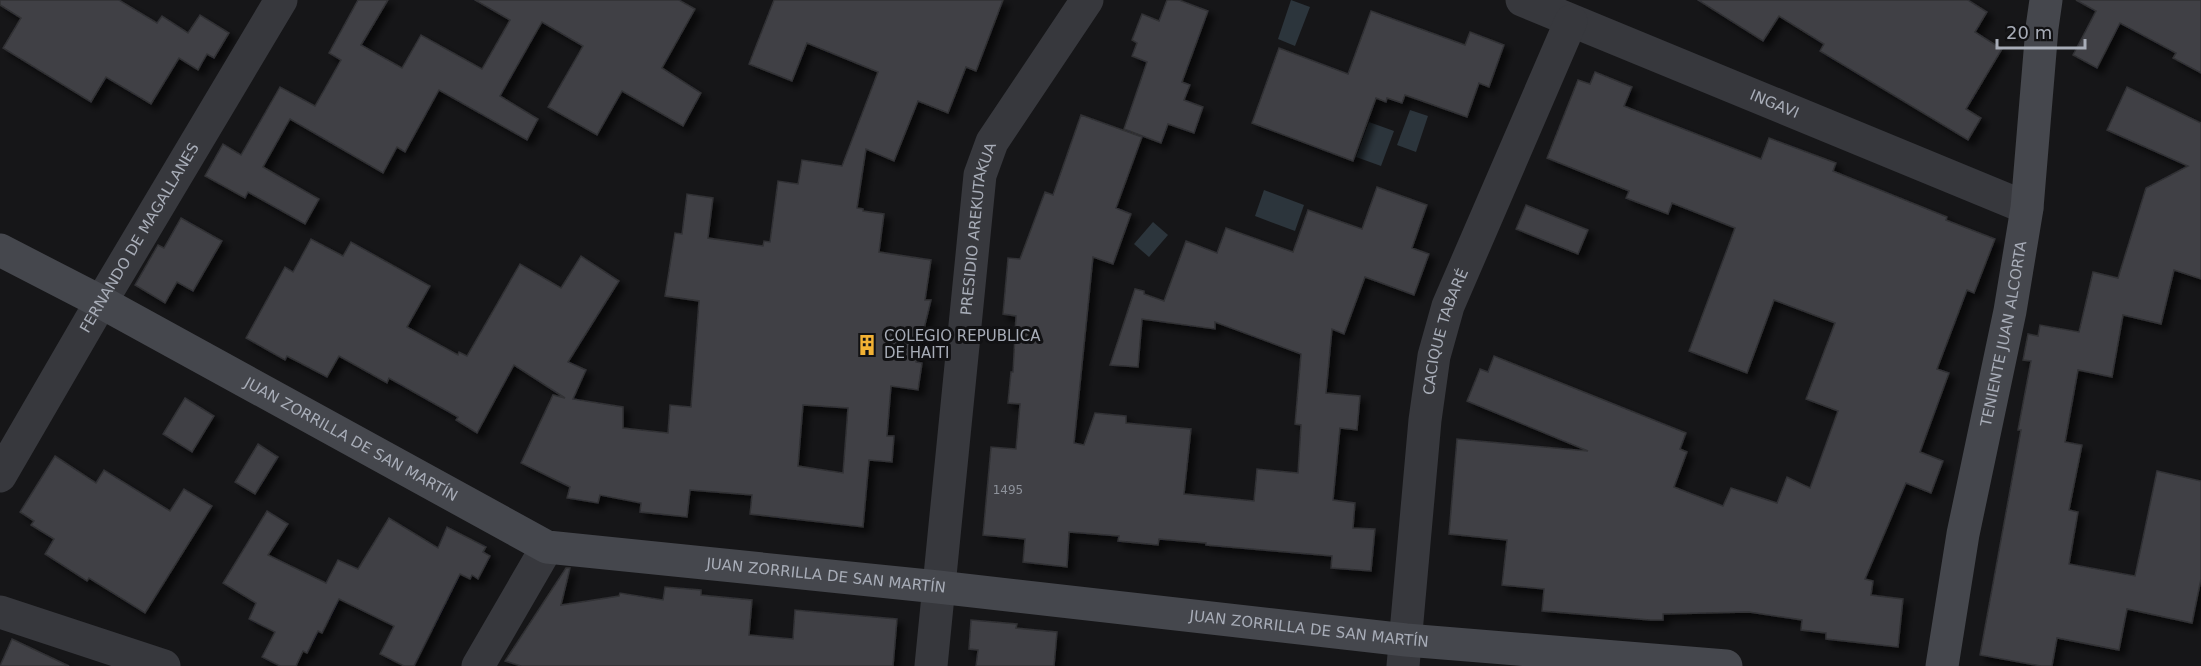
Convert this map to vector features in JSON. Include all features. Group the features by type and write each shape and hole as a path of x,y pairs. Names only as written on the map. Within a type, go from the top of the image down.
{"street":[{"name":"FERNANDO DE MAGALLANES","path":"0,476 281,0"},
{"name":"PRESIDIO AREKUTAKUA","path":"930,666 980,175 992,142 1087,0"},
{"name":"INGAVI","path":"1522,0 2027,208"},
{"name":"TENIENTE JUAN ALCORTA","path":"1942,666 1963,534 2010,311 2027,208 2046,0"},
{"name":"CACIQUE TABARÉ","path":"1404,653 1425,420 1434,356 1448,306 1572,21"},
{"name":"JUAN ZORRILLA DE SAN MARTÍN","path":"0,249 547,547 938,587 1404,653 1726,666"},
{"path":"478,666 547,547"},
{"path":"0,612 164,666"}],"shaded area":[{"path":"1291,0 1310,7 1295,46 1278,39"},
{"path":"1410,110 1428,116 1416,152 1397,145"},
{"path":"1369,122 1394,131 1381,166 1356,157"},
{"path":"1264,190 1304,205 1295,231 1255,216"},
{"path":"1153,222 1168,235 1149,257 1134,244"}],"building":[{"path":"0,0 119,0 157,23 162,16 188,33 200,15 229,33 214,58 207,54 198,70 179,58 151,104 106,77 91,102 3,48 21,18 0,5"},
{"path":"358,0 388,0 361,45 402,68 421,35 482,69 510,20 475,0 679,0 695,9 662,68 701,93 683,126 622,91 597,135 548,107 583,46 542,22 500,96 538,119 527,140 439,90 405,152 397,147 383,173 290,119 263,167 319,199 305,224 248,192 245,198 205,176 223,144 241,155 280,87 315,106 341,60 329,53"},
{"path":"774,0 1003,0 976,71 966,67 948,113 918,101 894,161 866,149 857,208 884,214 879,252 931,260 925,300 931,300 916,362 922,363 918,390 891,386 887,436 894,436 892,462 869,460 863,527 750,514 752,495 690,490 687,517 640,512 641,503 600,495 598,503 567,498 570,487 521,463 553,395 565,398 514,365 477,433 456,420 458,417 389,378 387,383 339,356 327,377 287,356 285,360 246,338 285,267 293,272 311,239 343,256 351,242 430,286 407,327 458,355 459,352 467,356 520,264 561,288 581,256 619,281 568,362 586,370 573,399 623,407 623,428 668,433 670,405 691,407 699,301 665,296 675,233 682,234 687,194 713,198 708,238 763,246 764,241 770,242 778,181 798,184 802,160 842,166 878,72 807,43 792,81 749,64","holes":["803,405 848,408 843,473 798,466"]},
{"path":"1167,0 1179,0 1208,11 1182,82 1190,85 1184,100 1203,107 1194,133 1168,124 1161,143 1124,129 1147,62 1132,56 1137,43 1132,40 1142,14 1159,21"},
{"path":"1698,0 1968,0 1987,12 1975,32 2002,49 1966,109 1981,118 1968,140 1820,51 1824,44 1779,16 1763,41"},
{"path":"2076,0 2201,0 2201,73 2173,58 2176,53 2120,23 2097,68 2073,55 2096,11"},
{"path":"1371,11 1465,45 1470,32 1504,45 1489,87 1479,83 1467,117 1405,95 1402,103 1387,98 1386,102 1376,98 1353,161 1252,123 1279,48 1348,74"},
{"path":"1595,72 1632,87 1624,106 1761,159 1769,138 1836,163 1833,171 1995,239 1974,293 1967,290 1937,369 1949,373 1920,452 1943,461 1931,493 1906,483 1865,579 1873,581 1871,595 1903,599 1898,647 1826,639 1826,633 1801,630 1802,620 1749,612 1663,614 1663,620 1650,620 1542,611 1544,589 1502,585 1507,540 1449,534 1457,439 1588,451 1467,401 1480,369 1488,372 1494,356 1686,433 1680,449 1687,452 1674,487 1723,506 1731,488 1777,503 1787,477 1810,488 1838,411 1806,399 1835,323 1774,300 1747,373 1689,351 1735,228 1672,203 1668,214 1626,198 1629,191 1547,158 1578,80 1590,84"},
{"path":"2127,87 2201,123 2201,279 2174,270 2161,324 2123,315 2112,377 2078,370 2065,442 2082,445 2069,510 2078,512 2069,564 2135,576 2157,471 2201,481 2201,579 2192,623 2127,609 2119,650 2057,638 2052,666 1980,655 2021,430 2018,430 2031,361 2023,360 2028,334 2038,336 2040,325 2079,332 2093,272 2118,278 2146,188 2188,166 2107,130"},
{"path":"1081,115 1142,137 1116,208 1131,214 1113,264 1093,257 1074,443 1084,445 1095,413 1126,416 1126,423 1191,429 1184,494 1254,501 1257,469 1298,473 1301,425 1295,424 1301,354 1215,322 1215,329 1142,319 1138,367 1110,365 1135,289 1164,301 1186,241 1217,253 1226,228 1293,252 1308,210 1362,229 1377,187 1427,205 1412,248 1429,254 1414,295 1365,277 1344,334 1332,329 1326,393 1360,396 1357,430 1340,428 1333,500 1355,503 1353,528 1375,529 1371,571 1331,568 1332,556 1159,539 1158,545 1118,541 1119,536 1069,532 1067,567 1023,562 1025,539 983,535 991,447 1016,449 1020,404 1008,403 1011,372 1013,372 1016,316 1003,314 1008,258 1020,259 1045,192 1053,195"},
{"path":"1526,205 1588,230 1578,254 1516,229"},
{"path":"181,218 222,241 193,291 177,282 165,303 135,285 158,245 164,248"},
{"path":"185,398 214,416 192,452 163,434"},
{"path":"258,444 278,457 255,494 235,482"},
{"path":"55,456 96,483 104,470 170,511 184,489 212,506 145,613 89,578 87,581 45,554 54,539 31,525 34,521 20,512"},
{"path":"267,511 288,524 268,555 326,583 338,560 358,569 389,518 438,548 447,527 486,547 483,552 490,556 478,579 472,575 470,579 460,574 414,666 404,666 380,654 394,626 339,599 322,633 318,631 307,653 303,651 296,666 280,666 262,657 275,632 249,619 256,603 223,583"},
{"path":"566,568 570,568 561,605 619,596 620,593 663,600 665,587 701,590 701,595 752,600 749,635 793,639 795,610 897,619 893,666 521,666 505,661"},
{"path":"971,620 1017,624 1016,628 1057,632 1054,666 976,666 978,650 969,649"},
{"path":"12,639 69,666 0,666"}],"place":[{"name":"COLEGIO REPUBLICA DE HAITI","path":"867,345"}]}
